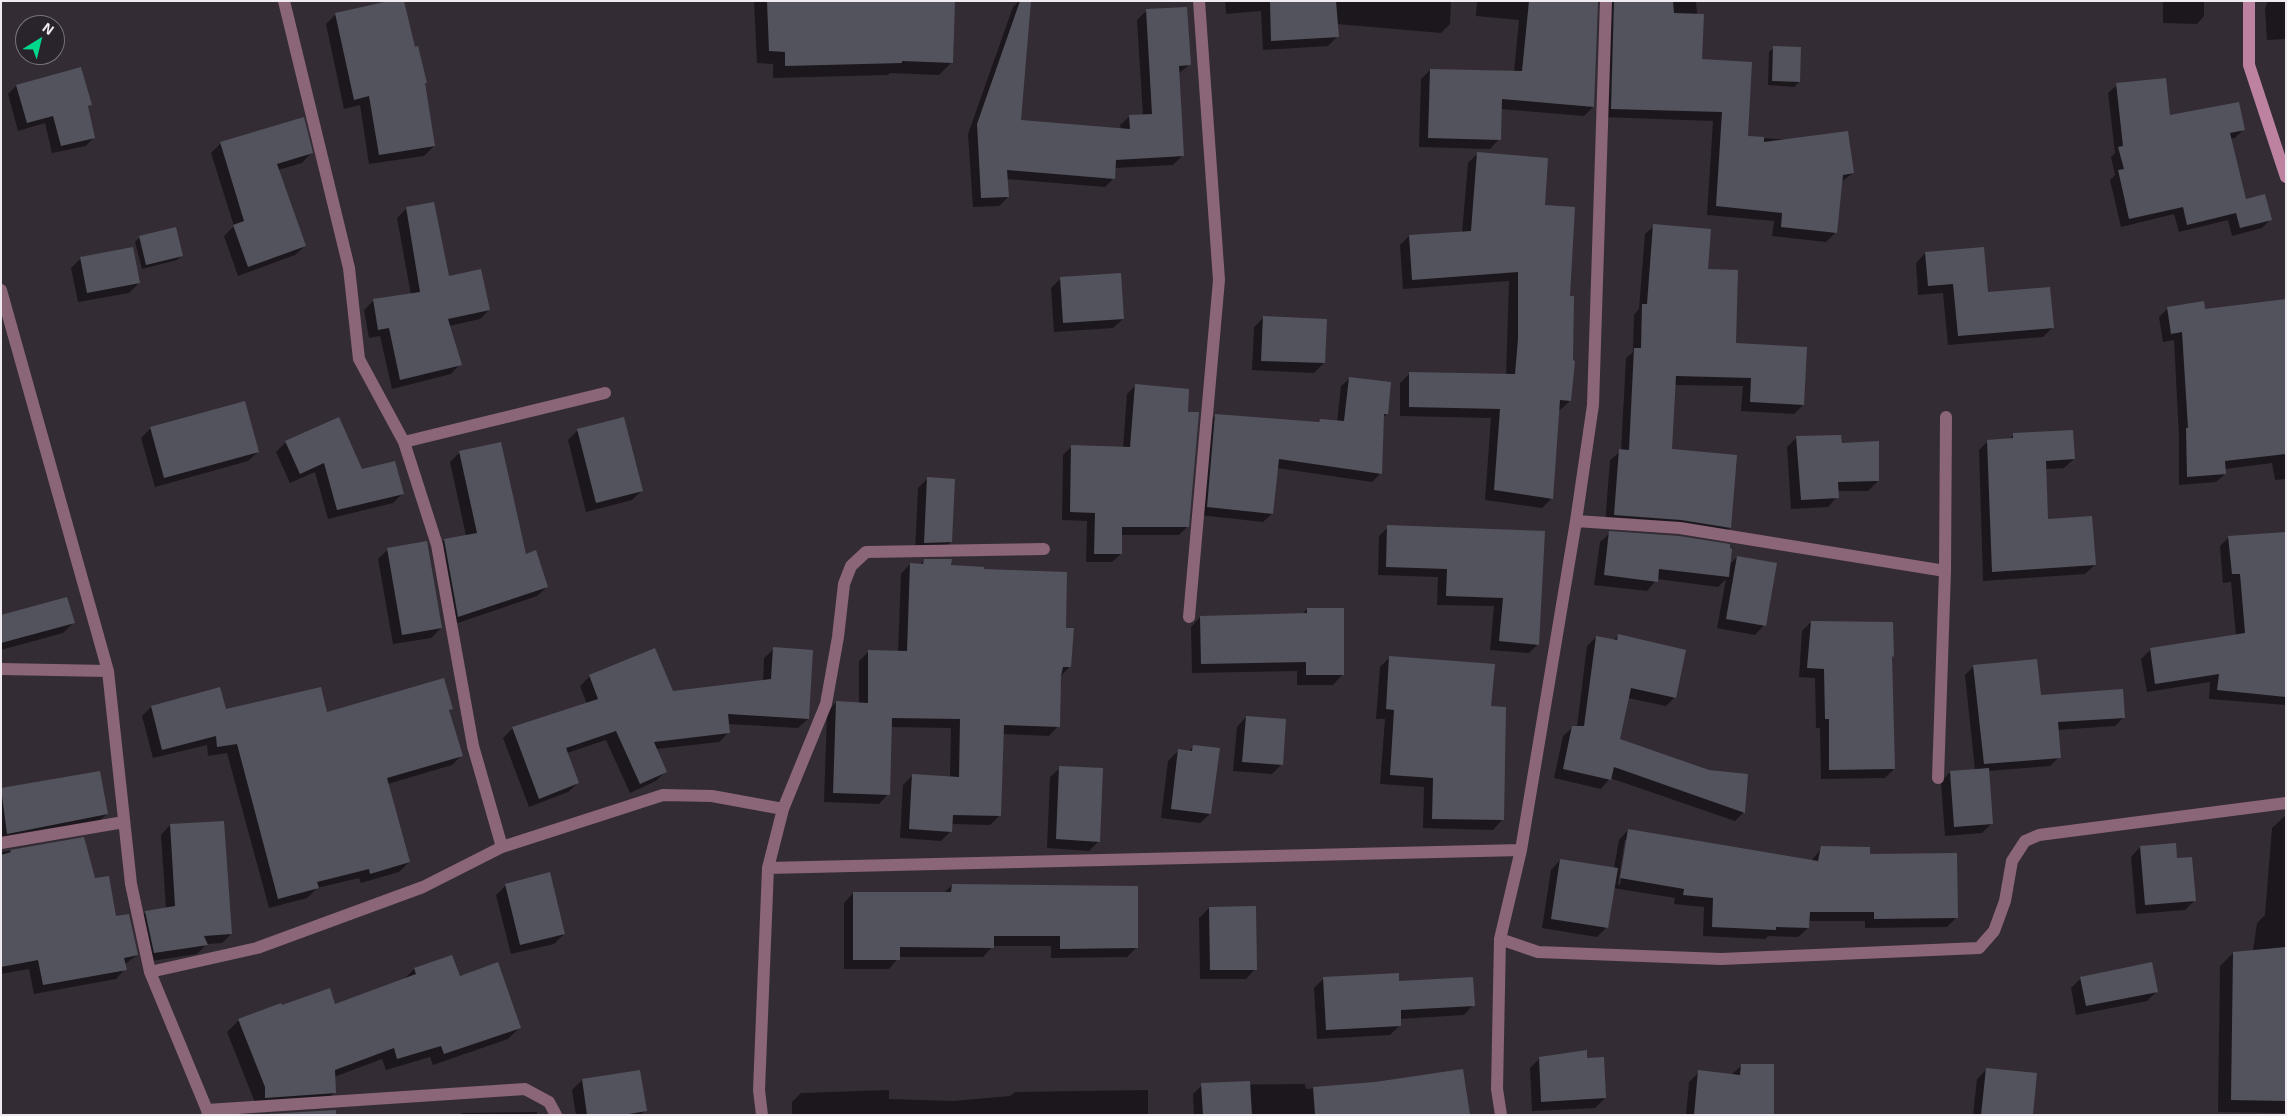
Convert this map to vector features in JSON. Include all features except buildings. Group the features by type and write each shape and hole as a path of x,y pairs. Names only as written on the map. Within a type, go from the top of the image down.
{"main road":[{"path":"2249,1 2249,65 2286,177"}],"street":[{"path":"284,1 349,268 359,359 404,442 438,545 473,746 502,847"},
{"path":"1189,616 1218,280 1199,1"},
{"path":"1501,1115 1497,1089 1500,939 1521,850 1576,520 1592,405 1606,1"},
{"path":"1,290 108,671 130,884 150,972 207,1112 525,1089 549,1102 556,1115"},
{"path":"404,442 605,393"},
{"path":"1938,778 1945,570 1946,417"},
{"path":"1576,520 1680,528 1945,570"},
{"path":"762,1115 758,1090 768,868 783,809 826,704 838,637 844,584 851,566 866,552 1044,548"},
{"path":"1,669 108,671"},
{"path":"150,972 257,948 423,887 502,847 663,795 712,796 783,809"},
{"path":"1500,939 1538,952 1721,959 1979,948 1994,931 2005,901 2012,861 2025,841 2049,833 2286,803"},
{"path":"1,843 124,822"},
{"path":"768,868 1521,850"}]}
